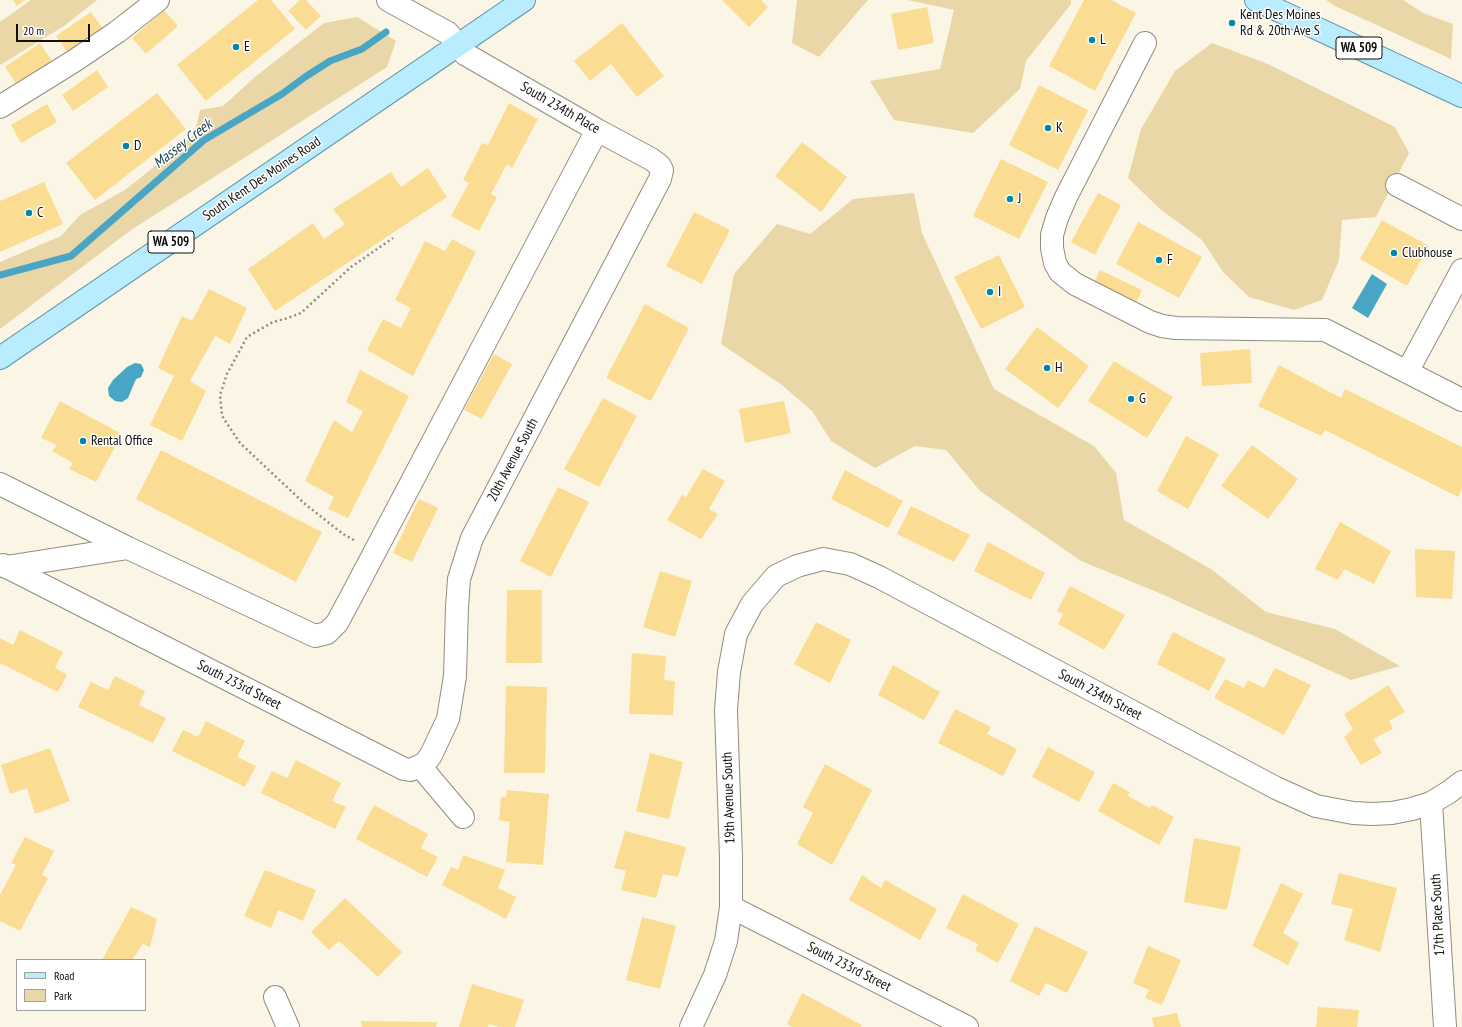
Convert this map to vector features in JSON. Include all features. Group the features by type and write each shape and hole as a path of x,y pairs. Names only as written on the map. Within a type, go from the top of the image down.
{"main road":[{"name":"South Kent Des Moines Road","path":"0,358 524,0"},
{"name":"WA 509","path":"1256,0 1462,96"}],"street":[{"path":"0,108 117,32 158,0"},
{"path":"388,0 448,33 458,45"},
{"path":"1145,42 1066,197 1057,218 1052,236 1052,248 1055,263 1060,272 1075,284 1156,324 1176,328 1325,330 1462,400"},
{"name":"South 234th Place","path":"458,45 465,54 597,130 651,159 659,165 662,170"},
{"path":"0,484 128,548 315,636 327,634 337,623 597,130"},
{"name":"20th Avenue South","path":"420,766 426,762 431,755 448,719 455,676 456,607 459,579 472,538 660,179 662,170"},
{"path":"1397,184 1462,219"},
{"path":"1408,372 1462,270"},
{"path":"3,565 128,548"},
{"name":"South 234th Street","path":"776,576 797,566 823,559 850,564 879,577 1276,788 1316,806 1346,812 1372,814 1399,811 1431,803 1462,782"},
{"name":"South 233rd Street","path":"3,565 404,769 410,770 420,766"},
{"name":"19th Avenue South","path":"691,1027 715,975 726,941 731,907 731,850 726,710 729,672 736,634 752,604 776,576"},
{"path":"420,766 463,817"},
{"name":"17th Place South","path":"1431,803 1444,1027"},
{"name":"South 233rd Street","path":"731,907 967,1027"},
{"path":"276,997 288,1027"}],"path":[{"path":"376,550 343,534 278,480 240,443 222,416 220,395 227,374 247,337 273,322 301,314 351,267 393,238"}],"green space":[{"path":"31,0 97,0 64,26 0,65 0,22"},
{"path":"797,0 868,0 819,57 792,43"},
{"path":"908,0 1071,0 1071,4 1026,61 1020,89 973,133 894,120 870,81 940,69 954,10"},
{"path":"1326,0 1403,0 1423,13 1453,24 1451,59 1335,6"},
{"path":"357,17 396,41 387,67 131,230 0,329 0,262 61,236 80,215 125,190 194,135 200,110 223,106 256,76 324,23"},
{"path":"1212,43 1268,64 1395,127 1409,153 1376,217 1342,220 1339,260 1322,300 1294,310 1249,297 1223,272 1202,240 1160,209 1128,178 1141,129 1175,71"},
{"path":"914,193 922,233 994,389 1094,446 1116,473 1124,520 1211,569 1266,612 1335,629 1400,666 1351,680 1157,592 1081,561 980,491 946,450 915,446 875,468 831,441 812,411 782,385 721,344 734,274 777,224 810,234 853,199"}],"water":[{"path":"1372,274 1387,284 1368,318 1352,308"},
{"path":"135,363 141,364 144,370 141,377 136,379 128,398 122,402 115,401 109,396 108,388 113,380 127,367"}],"building":[{"path":"13,0 25,0 17,6"},
{"name":"E","path":"258,0 271,0 295,29 206,101 177,65"},
{"path":"300,0 306,0 321,16 306,30 288,11"},
{"path":"722,0 761,0 768,7 749,27"},
{"name":"L","path":"1084,0 1111,0 1136,13 1095,91 1049,66"},
{"path":"927,7 934,43 898,50 891,14"},
{"path":"164,10 178,26 146,54 132,38"},
{"path":"91,12 103,29 68,53 56,36"},
{"path":"622,23 664,76 637,97 611,64 590,81 574,61"},
{"path":"40,43 52,61 17,85 5,67"},
{"path":"97,70 108,87 73,111 62,95"},
{"name":"K","path":"1039,85 1088,110 1058,170 1009,145"},
{"name":"D","path":"157,93 186,129 95,200 66,163"},
{"path":"509,103 538,119 512,168 507,164 491,194 497,197 479,231 451,216 469,183 463,180 482,143 488,145"},
{"path":"47,104 57,122 21,143 11,125"},
{"path":"802,142 847,177 821,212 775,176"},
{"name":"J","path":"1001,159 1048,182 1019,239 973,216"},
{"path":"428,168 447,197 275,311 248,269 313,223 324,239 345,224 333,209 391,172 401,187"},
{"name":"C","path":"44,182 63,224 0,252 0,201"},
{"path":"1098,193 1121,205 1095,255 1071,242"},
{"path":"694,212 730,230 702,284 666,266"},
{"name":"Clubhouse","path":"1382,220 1429,246 1407,286 1360,259"},
{"name":"F","path":"1138,222 1202,257 1179,298 1116,264"},
{"path":"452,239 476,252 413,376 367,350 383,319 401,328 411,308 395,300 425,241 445,251"},
{"name":"I","path":"999,255 1025,307 981,329 954,277"},
{"path":"1100,270 1142,290 1136,303 1094,283"},
{"path":"209,289 247,308 230,344 215,336 190,381 206,391 182,441 150,425 174,376 158,368 182,316 192,321"},
{"path":"645,304 689,328 651,401 606,378"},
{"name":"H","path":"1037,327 1089,366 1058,408 1005,369"},
{"path":"1250,349 1252,383 1202,386 1200,353"},
{"path":"494,354 512,364 482,419 464,410"},
{"name":"G","path":"1114,361 1173,397 1147,438 1088,401"},
{"path":"1279,365 1341,398 1345,389 1462,447 1462,489 1458,497 1325,430 1321,436 1258,406"},
{"path":"360,370 409,396 348,518 328,509 334,497 305,481 334,420 352,432 363,411 346,402"},
{"path":"603,398 637,416 599,487 564,469"},
{"name":"Rental Office","path":"60,401 122,434 96,482 69,469 73,463 52,451 57,445 41,438"},
{"path":"784,401 791,433 745,443 739,409"},
{"path":"1186,436 1219,454 1188,509 1157,491"},
{"path":"1252,445 1298,479 1268,519 1221,486"},
{"path":"161,450 322,532 296,582 136,499"},
{"path":"703,469 725,481 709,509 718,514 701,539 667,520 682,495 686,497"},
{"path":"845,470 903,501 888,528 831,499"},
{"path":"558,487 589,502 551,577 520,561"},
{"path":"419,499 438,508 412,562 393,553"},
{"path":"911,506 970,535 954,562 897,534"},
{"path":"1340,522 1391,551 1374,584 1344,569 1338,580 1315,569"},
{"path":"988,542 1045,573 1031,600 974,571"},
{"path":"1415,549 1455,551 1452,599 1416,597"},
{"path":"660,571 692,581 675,637 643,627"},
{"path":"1070,586 1125,615 1104,650 1058,624 1063,614 1057,611"},
{"path":"507,590 542,590 542,663 506,663"},
{"path":"816,622 851,640 830,683 794,664"},
{"path":"20,630 63,652 55,668 67,675 58,692 0,663 0,638 13,645"},
{"path":"1173,632 1226,659 1209,691 1157,664"},
{"path":"632,653 666,656 664,680 675,681 673,715 629,714"},
{"path":"893,665 940,692 924,720 878,695"},
{"path":"1275,668 1311,685 1284,735 1214,698 1225,679 1244,688 1248,680 1264,688"},
{"path":"115,676 145,691 139,705 166,718 153,743 78,707 91,682 108,690"},
{"path":"1388,685 1405,712 1389,721 1393,729 1373,739 1382,753 1361,765 1344,737 1353,729 1344,714"},
{"path":"506,686 547,687 545,773 504,773"},
{"path":"955,709 991,727 987,734 1017,749 1003,776 938,743"},
{"path":"206,721 245,741 237,757 256,766 245,787 172,751 183,730 198,737"},
{"path":"1048,747 1095,772 1079,802 1032,777"},
{"path":"50,748 70,801 35,814 27,788 10,794 1,765"},
{"path":"650,753 683,762 669,819 636,811"},
{"path":"296,760 341,783 332,801 346,807 335,829 261,793 272,771 287,778"},
{"path":"825,764 872,790 832,865 797,844 813,813 803,807"},
{"path":"1113,783 1130,792 1128,796 1150,808 1152,805 1174,817 1159,845 1098,811"},
{"path":"507,790 549,794 543,865 506,862 510,822 499,820 501,797 506,797"},
{"path":"374,805 428,834 421,848 438,857 427,877 356,839"},
{"path":"625,831 686,847 678,877 663,874 656,898 621,890 626,871 614,868"},
{"path":"25,837 54,851 42,875 48,878 20,931 0,921 0,895 16,865 11,863"},
{"path":"1194,838 1241,847 1227,910 1184,902"},
{"path":"463,855 505,870 498,888 516,897 506,919 442,885 451,867 458,870"},
{"path":"265,870 316,890 303,921 278,910 271,928 244,916"},
{"path":"1339,873 1397,888 1380,952 1344,940 1353,909 1331,904"},
{"path":"862,875 881,888 885,880 937,909 920,940 849,900"},
{"path":"1281,883 1303,894 1283,933 1299,943 1288,965 1252,946"},
{"path":"963,894 1019,924 998,963 975,950 978,944 946,928"},
{"path":"345,898 402,952 378,977 339,941 329,950 311,932"},
{"path":"131,907 157,919 150,947 143,944 133,959 103,959"},
{"path":"642,917 676,926 660,989 626,980"},
{"path":"1035,926 1088,952 1067,993 1046,983 1039,996 1010,981"},
{"path":"1148,946 1181,960 1162,1005 1145,998 1149,990 1133,983"},
{"path":"472,984 524,1000 515,1027 499,1027 489,1024 488,1027 459,1027"},
{"path":"802,993 862,1025 861,1027 792,1027 787,1024"},
{"path":"1318,1007 1359,1010 1357,1027 1316,1027"},
{"path":"1177,1013 1181,1027 1154,1027 1152,1018"},
{"path":"361,1021 437,1022 436,1027 362,1027"}],"waterway":[{"name":"Massey Creek","path":"0,275 71,256 204,140 282,94 330,61 362,49 386,32"}],"place":[{"name":"Kent Des Moines Rd & 20th Ave S","path":"1232,23"},
{"name":"L","path":"1092,40"},
{"name":"E","path":"236,47"},
{"name":"K","path":"1048,128"},
{"name":"D","path":"126,146"},
{"name":"J","path":"1010,199"},
{"name":"C","path":"29,213"},
{"name":"Clubhouse","path":"1394,253"},
{"name":"F","path":"1159,260"},
{"name":"I","path":"990,292"},
{"name":"H","path":"1047,368"},
{"name":"G","path":"1131,399"},
{"name":"Rental Office","path":"83,441"}]}
